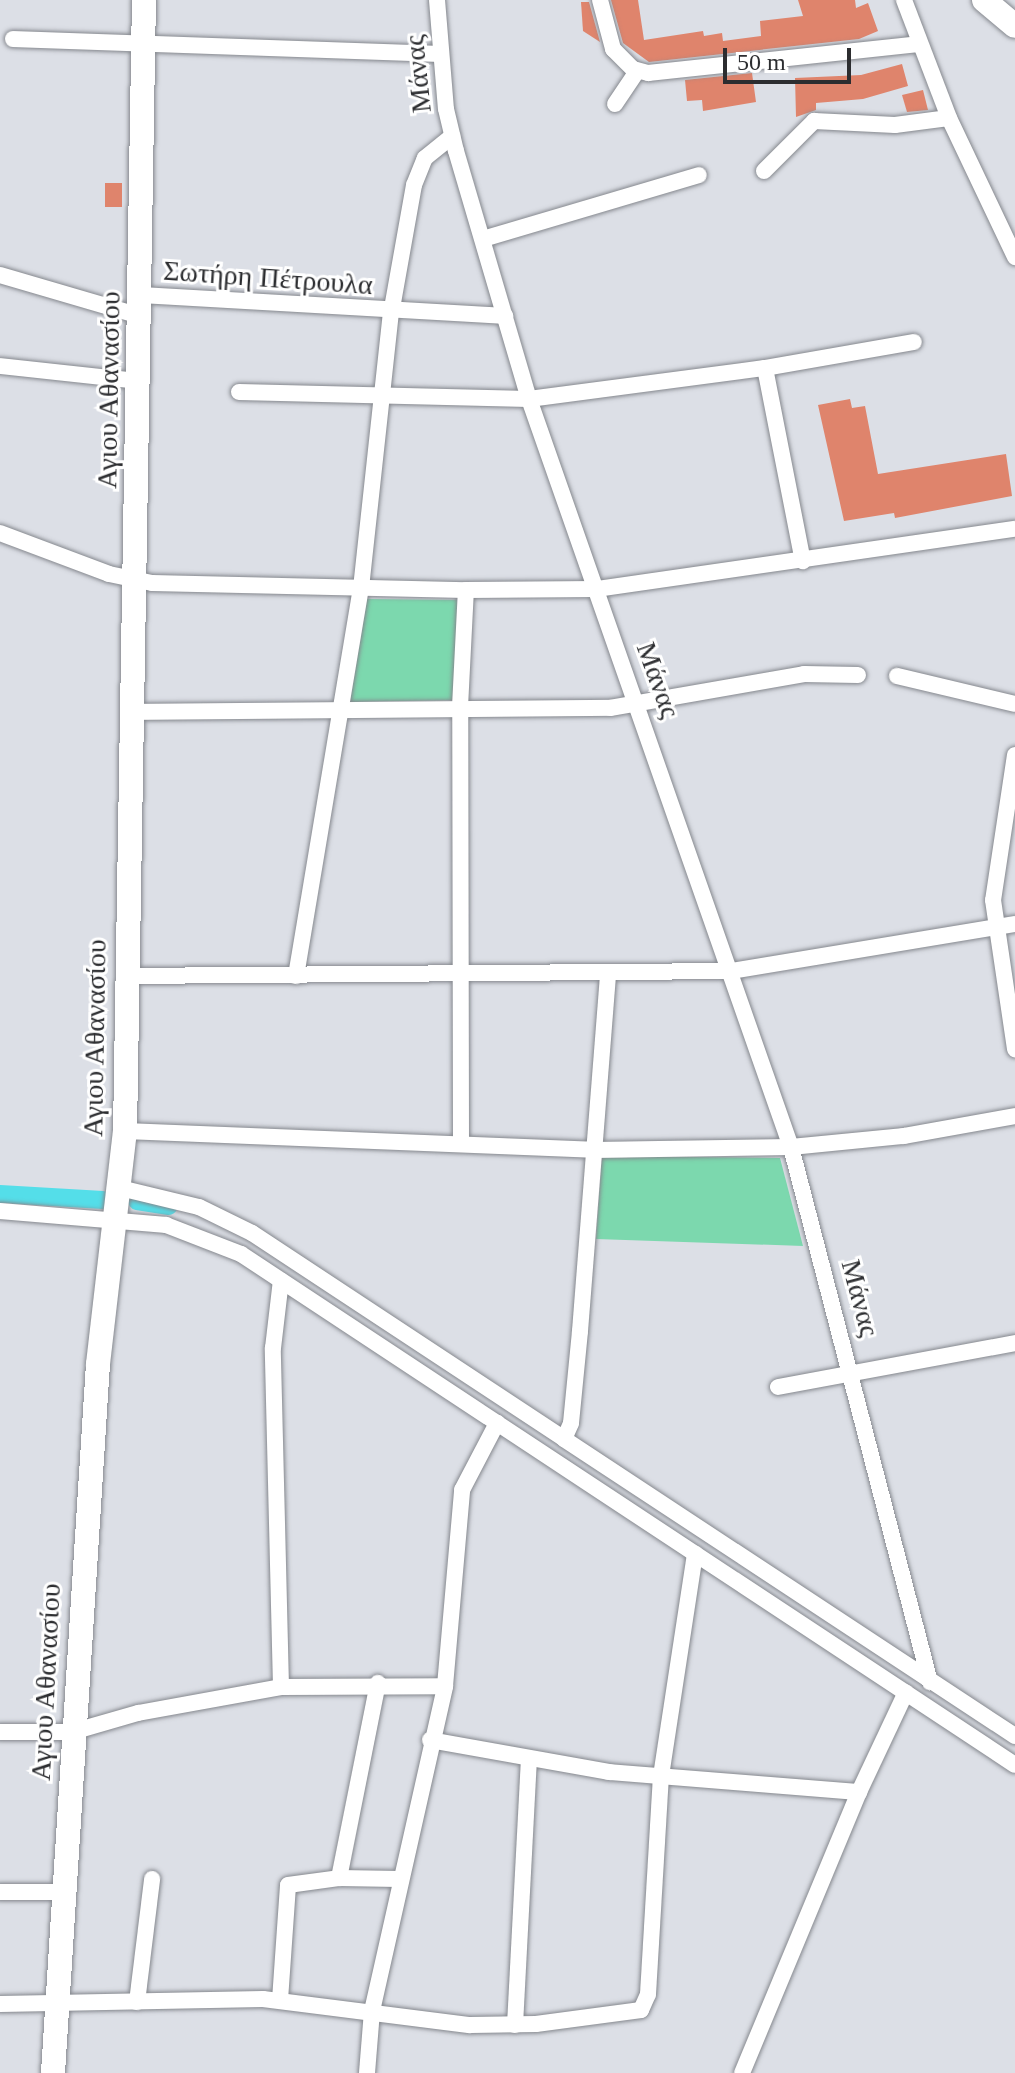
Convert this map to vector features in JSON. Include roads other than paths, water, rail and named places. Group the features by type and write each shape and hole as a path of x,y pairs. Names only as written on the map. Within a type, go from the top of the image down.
{"main road":[{"name":"Αγιου Αθανασίου","path":"53,2073 72,1732 98,1364 125,1131 125,976 136,580 144,0"},
{"path":"984,0 1015,26"}],"street":[{"name":"Μάνας","path":"437,0 440,54 452,136 529,399 640,705 791,1147 854,1374 930,1682"},
{"path":"600,0 609,43 637,71 689,71 918,44"},
{"path":"904,0 918,44 949,118 1014,250"},
{"path":"13,39 440,54"},
{"path":"615,104 637,71"},
{"path":"764,171 814,121 895,125 949,118"},
{"path":"296,976 361,588 385,398 391,314 418,169 452,136"},
{"path":"483,239 699,175"},
{"name":"Σωτήρη Πέτρουλα","path":"0,275 140,306 505,316"},
{"path":"239,392 385,398 529,399 765,368 914,342"},
{"path":"0,366 138,381"},
{"path":"765,368 803,561"},
{"path":"0,533 136,580 466,590 597,589 1015,529"},
{"path":"461,1142 458,974 460,707 466,590"},
{"path":"131,712 640,705 804,674 858,675"},
{"path":"897,676 1015,704"},
{"path":"1015,755 997,848 993,928 1015,1049"},
{"path":"125,976 731,971 1015,924"},
{"path":"564,1439 574,1392 608,973"},
{"path":"125,1131 461,1142 593,1150 791,1147 904,1136 1015,1116"},
{"path":"120,1188 199,1207 252,1233 1015,1736"},
{"path":"0,1211 115,1218 202,1235 281,1280 1015,1765"},
{"path":"281,1280 273,1348 276,1628 281,1687"},
{"path":"778,1387 1015,1343"},
{"path":"367,2073 372,2011 430,1740 445,1686 462,1490 497,1423"},
{"path":"0,2004 280,2000 460,2025 515,2025 634,2013 645,2004 661,1776 695,1554"},
{"path":"0,1732 72,1732 138,1713 281,1687 378,1683 445,1686"},
{"path":"339,1878 378,1683"},
{"path":"742,2073 859,1792 906,1692"},
{"path":"430,1740 529,1761 661,1776 859,1792"},
{"path":"515,2025 529,1761"},
{"path":"137,2002 152,1879"},
{"path":"280,2000 285,1891 293,1881 399,1879"},
{"path":"0,1892 64,1892"}],"waterway":[{"path":"0,1194 103,1200"},
{"path":"137,1201 169,1206"}]}
